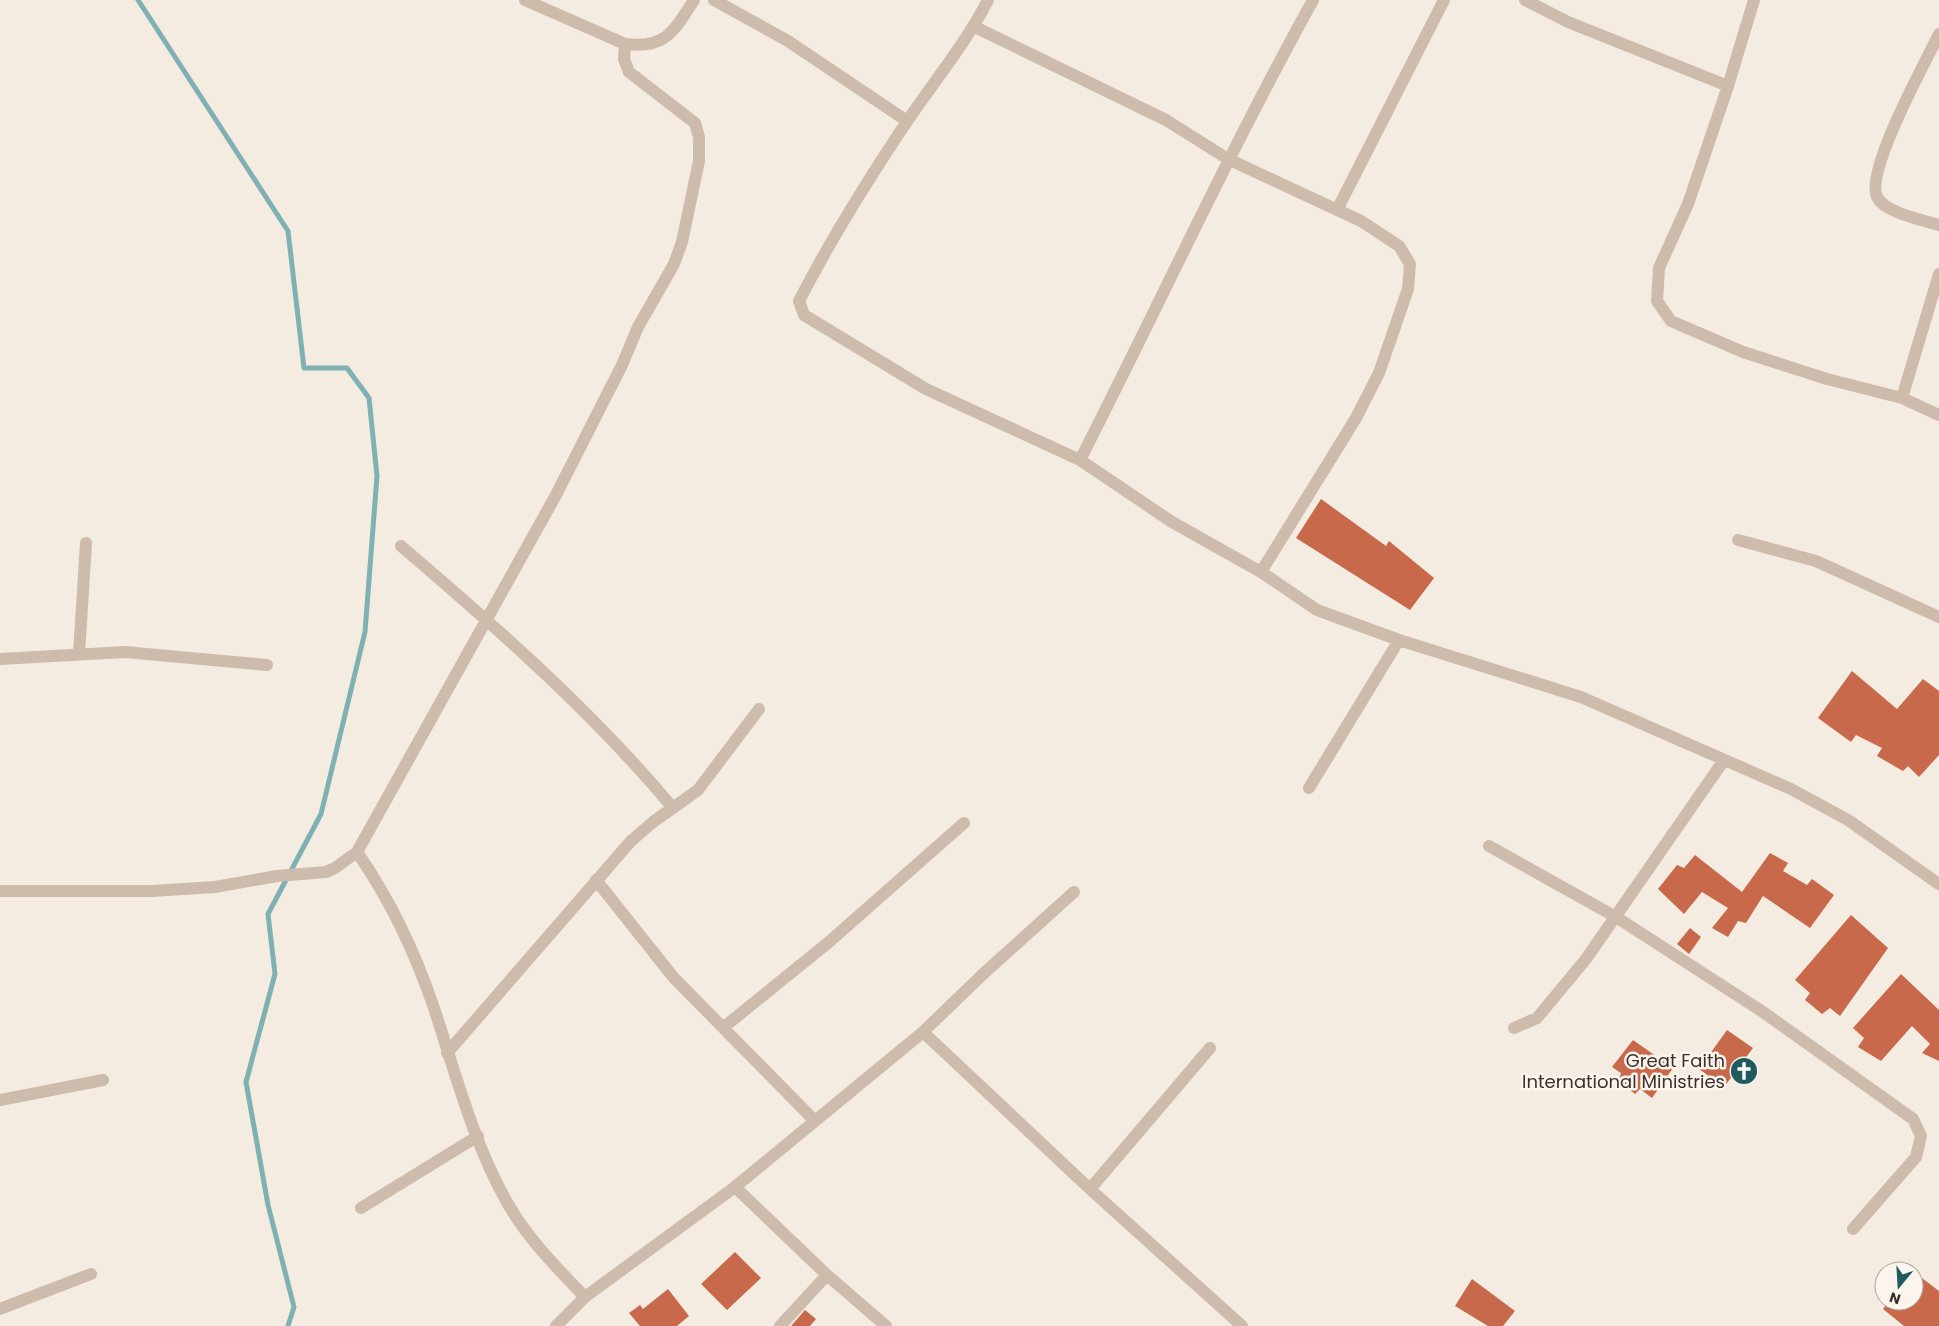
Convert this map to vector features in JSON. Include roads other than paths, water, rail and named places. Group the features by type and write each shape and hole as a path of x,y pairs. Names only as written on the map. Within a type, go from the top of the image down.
{"street":[{"path":"525,0 625,44 642,46 657,43 672,34 694,0"},
{"path":"714,0 788,41 908,121"},
{"path":"988,0 974,26 908,121 818,264 799,301 800,309 810,320 926,389 1080,460 1172,522 1261,572 1317,610 1399,640 1581,697 1791,789 1848,820 1939,884"},
{"path":"1080,460 1147,330 1228,160 1313,0"},
{"path":"1337,210 1444,0"},
{"path":"1525,0 1568,22 1728,86"},
{"path":"1754,0 1728,86 1688,204 1659,268 1657,301 1671,321 1743,352 1827,379 1902,398 1939,415"},
{"path":"974,26 1166,120 1228,160 1361,221 1400,246 1410,264 1408,289 1379,373 1364,403 1261,572"},
{"path":"1939,34 1888,137 1880,157 1876,184 1877,196 1885,205 1907,215 1939,225"},
{"path":"0,892 151,891 215,887 277,876 326,872 335,868 357,852 485,619 556,495 622,365 638,327 674,264 682,242 699,161 699,137 695,123 629,72 624,59 625,44"},
{"path":"1902,398 1939,274"},
{"path":"1738,540 1816,561 1939,616"},
{"path":"79,654 86,543"},
{"path":"401,546 485,619 577,704 673,808"},
{"path":"1309,788 1399,640"},
{"path":"0,659 125,652 267,665"},
{"path":"448,1053 630,841 698,790 759,709"},
{"path":"1514,1028 1537,1018 1575,972 1616,917 1724,760"},
{"path":"724,1027 829,942 964,823"},
{"path":"1489,846 1616,917 1763,1012 1913,1119 1921,1136 1916,1157 1853,1228"},
{"path":"357,852 374,876 410,950 433,1006 478,1136 507,1202 524,1230 585,1297"},
{"path":"596,880 674,978 815,1121"},
{"path":"556,1326 585,1297 735,1187 923,1032 982,975 1074,892"},
{"path":"923,1032 1090,1189 1242,1326"},
{"path":"1090,1189 1210,1048"},
{"path":"0,1100 103,1080"},
{"path":"361,1208 478,1136"},
{"path":"735,1187 827,1275 886,1326"},
{"path":"0,1309 91,1274"},
{"path":"780,1326 827,1275"}],"waterway":[{"path":"138,0 288,231 304,368 347,368 369,398 377,476 365,632 321,814 268,914 275,974 246,1082 268,1205 294,1307 288,1326"}],"place":[{"name":"Great Faith International Ministries","path":"1744,1071"}]}
